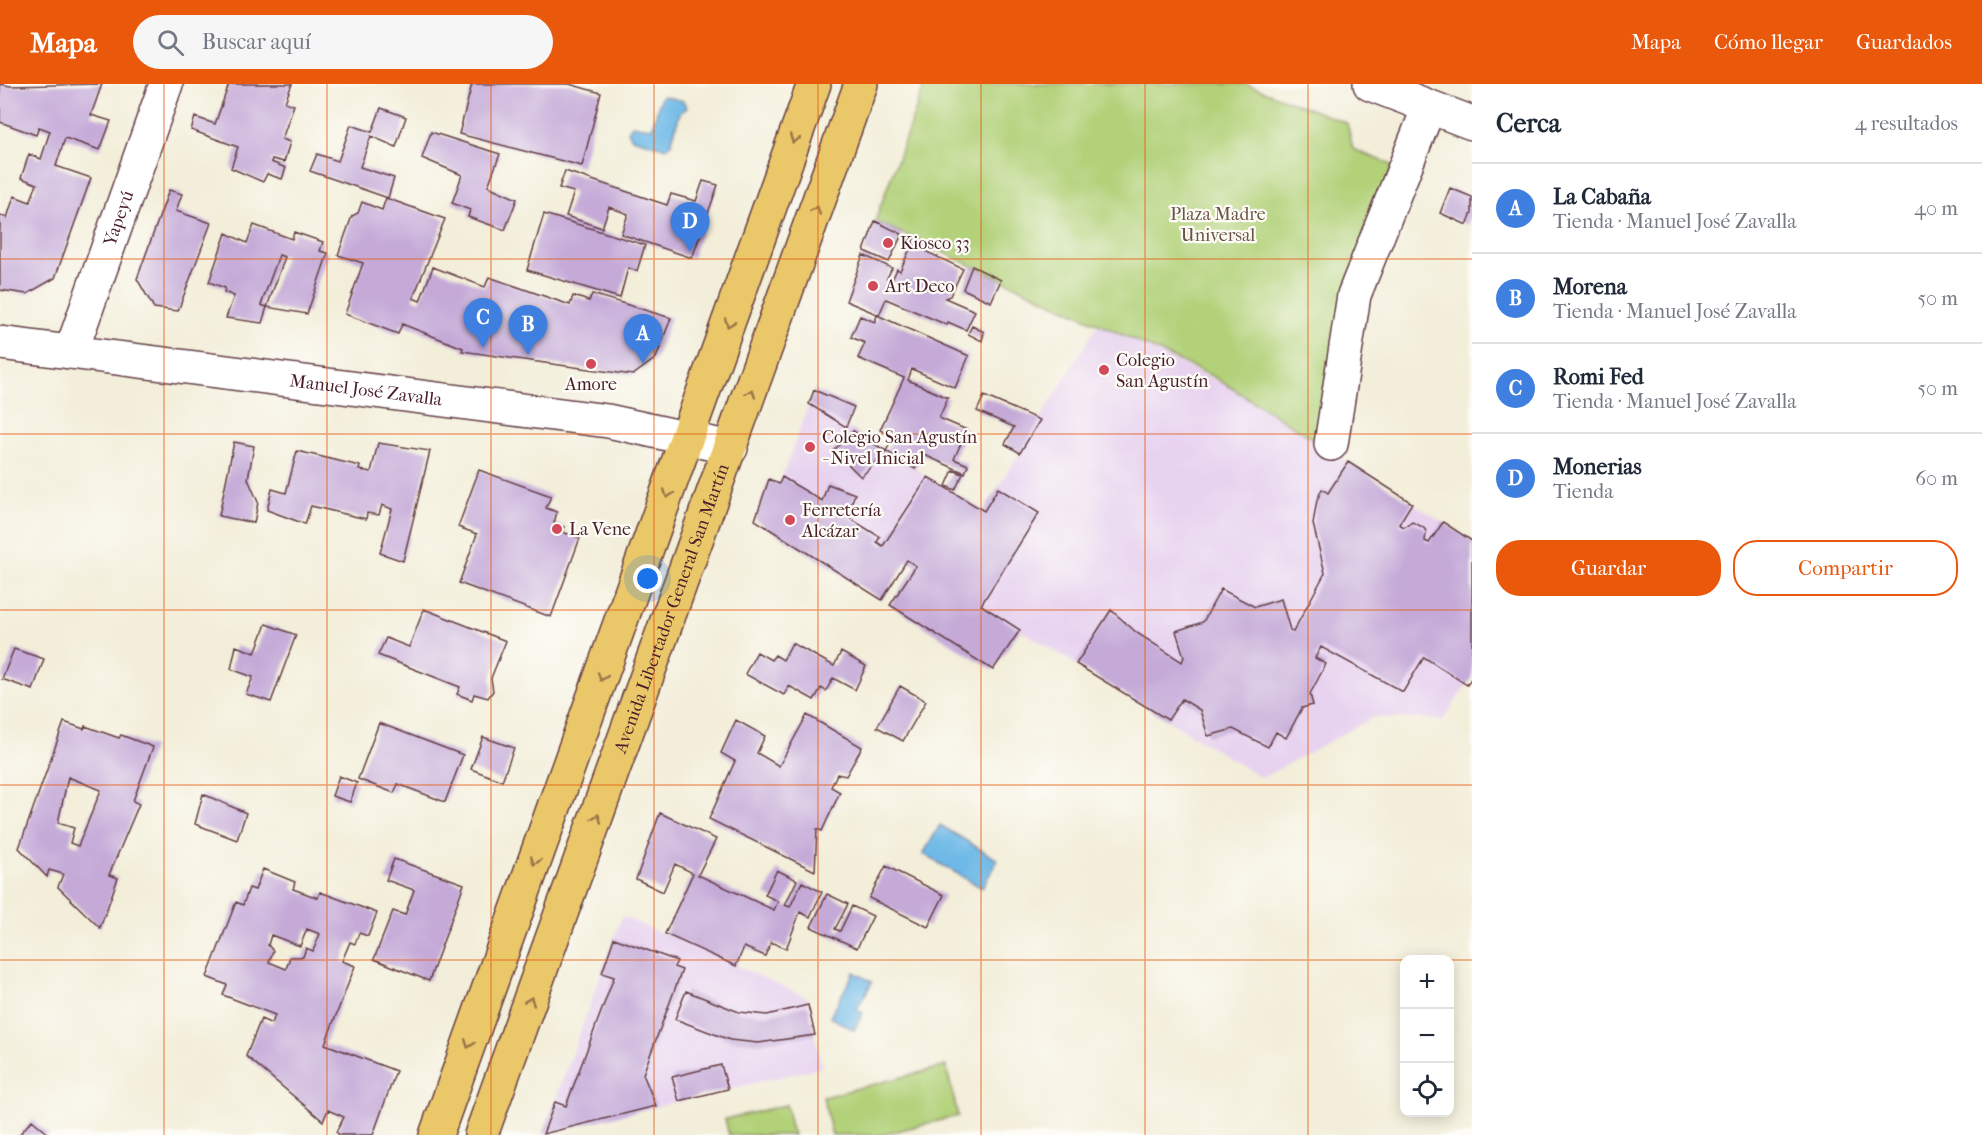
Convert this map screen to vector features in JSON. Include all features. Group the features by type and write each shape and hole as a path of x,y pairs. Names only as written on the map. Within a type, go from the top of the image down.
{"main road":[{"path":"436,1135 814,84"},
{"name":"Avenida Libertador General San Martín","path":"482,1135 861,84"}],"street":[{"name":"Yapeyú","path":"71,352 166,84"},
{"path":"1370,84 1472,123"},
{"path":"1331,444 1354,295 1429,107"},
{"name":"Manuel José Zavalla","path":"0,343 608,421 731,448"}],"shaded area":[{"path":"1098,324 1232,388 1472,541 1472,677 1443,720 1374,717 1262,778 883,546 877,542 880,537 782,477 809,404 984,511"},
{"path":"622,916 807,997 822,1067 543,1134"}],"green space":[{"name":"Plaza Madre Universal","path":"925,84 1245,84 1347,123 1353,149 1392,165 1320,443 1214,377 875,221"},
{"path":"946,1066 958,1116 881,1135 832,1135 823,1097"},
{"path":"786,1105 793,1135 729,1135 725,1119"}],"water":[{"path":"661,97 683,101 687,108 680,113 671,144 666,148 632,138 628,131 632,125 652,128"},
{"path":"940,825 998,860 982,888 923,854"},
{"path":"854,972 872,982 857,1009 863,1013 854,1030 830,1017"}],"building":[{"path":"0,84 10,86 102,84 91,115 111,121 100,150 65,138 56,166 91,178 55,278 27,294 0,290 0,215 7,218 14,196 30,202 37,184 21,178 29,154 41,159 50,131 39,127 36,135 0,122"},
{"path":"229,84 292,84 285,102 294,105 282,139 290,142 284,162 272,159 271,162 286,168 282,179 267,174 263,182 231,168 238,147 191,130 195,117 215,124"},
{"path":"472,84 569,84 601,93 582,166 459,134"},
{"path":"381,108 406,117 396,147 371,136 360,167 394,178 388,198 310,171 317,154 338,161 351,125 372,132"},
{"path":"431,132 500,154 488,186 517,199 505,230 468,217 470,210 452,203 462,175 422,158"},
{"path":"565,171 667,205 671,194 696,201 703,181 718,185 692,258 621,234 628,214 609,207 602,228 566,216 574,192 559,188"},
{"path":"1450,188 1472,197 1472,213 1467,225 1440,213"},
{"path":"169,190 182,194 176,211 211,223 178,311 154,308 137,279"},
{"path":"386,198 445,219 413,298 420,301 433,267 485,287 489,277 570,305 573,296 589,301 592,294 671,318 656,358 633,375 552,364 462,351 463,348 402,324 398,334 345,314 363,263 338,255 352,216 358,213 362,202 382,210"},
{"path":"544,214 645,245 637,271 628,268 620,298 527,270"},
{"path":"875,221 902,234 889,262 864,251"},
{"path":"254,225 292,239 294,232 323,242 320,251 328,253 307,314 267,307 262,323 226,318 234,296 224,292 225,288 209,282 226,233 247,243","holes":["279,255 285,257 267,307 261,305"]},
{"path":"914,240 930,247 927,252 963,269 950,296 945,298 975,311 966,330 948,322 947,325 886,299 879,315 846,301 863,255 892,268 887,278 892,280 897,269 900,271"},
{"path":"972,266 1001,280 991,302 963,289"},
{"path":"877,315 969,356 955,388 912,369 908,380 948,398 939,418 967,430 954,459 968,465 965,473 922,454 915,469 886,451 894,437 880,430 904,378 858,358 865,343 851,337 860,316 875,322"},
{"path":"972,326 984,332 982,341 968,334"},
{"path":"814,390 854,407 846,427 809,404"},
{"path":"984,396 1040,420 1020,453 1005,444 1014,427 977,411"},
{"path":"853,431 886,451 861,477 834,450"},
{"path":"234,442 254,446 248,479 258,502 254,523 219,516"},
{"path":"378,443 430,451 403,561 380,553 392,509 382,505 379,515 367,513 366,519 311,506 305,524 267,510 272,489 286,493 297,451 360,466 359,470 371,472"},
{"path":"1348,462 1412,503 1399,524 1404,527 1412,522 1423,527 1426,531 1425,541 1429,543 1443,522 1472,541 1472,677 1467,685 1424,657 1403,692 1321,647 1315,658 1326,664 1310,694 1313,705 1302,708 1286,738 1276,732 1268,747 1233,729 1208,736 1200,710 1182,699 1168,720 1076,664 1111,610 1137,633 1182,662 1184,657 1176,631 1203,622 1221,589 1255,607 1281,599 1290,630 1293,632 1325,573 1313,524 1317,500 1322,489 1328,493"},
{"path":"479,470 551,496 546,508 557,512 554,523 564,527 562,532 580,538 551,617 459,583 477,534 458,527"},
{"path":"953,470 963,474 955,490 946,486"},
{"path":"782,477 822,501 828,484 855,494 846,516 880,537 877,542 883,546 928,477 984,511 998,488 1039,513 981,605 1020,630 993,670 890,605 916,566 907,560 882,600 755,520 769,479 779,484"},
{"path":"424,609 506,641 491,678 493,691 488,698 474,694 472,700 457,694 460,687 378,655 386,638 409,647"},
{"path":"266,624 296,635 271,702 246,694 253,677 231,669 236,646 255,653"},
{"path":"792,643 834,666 841,652 866,666 855,690 833,678 826,691 821,688 814,700 789,686 784,695 745,674 757,652 771,660 775,655 783,660"},
{"path":"14,649 44,659 33,690 2,679"},
{"path":"900,686 926,701 903,741 877,727"},
{"path":"807,715 862,747 846,776 837,774 831,787 840,792 822,831 817,829 815,871 709,819 735,761 721,753 736,720 765,736 757,753 779,766"},
{"path":"64,722 84,729 85,726 119,738 121,735 153,747 133,801 139,804 109,875 118,878 100,928 58,887 63,874 49,870 47,877 19,848","holes":["68,777 101,790 78,846 70,843 74,828 58,823"]},
{"path":"379,723 463,755 445,802 398,784 394,793 358,779"},
{"path":"483,737 514,748 502,781 471,769"},
{"path":"339,776 357,783 350,802 332,796"},
{"path":"203,794 246,813 237,840 195,824"},
{"path":"660,813 716,839 698,875 774,910 778,901 765,895 777,870 797,880 785,905 790,907 802,882 822,892 810,917 800,912 786,949 771,942 765,956 744,947 736,966 665,934 693,873 675,864 663,892 636,879"},
{"path":"394,859 464,884 429,981 374,959 393,911 405,915 414,890 386,880"},
{"path":"886,866 944,895 928,927 869,898"},
{"path":"263,869 295,882 293,889 318,898 320,892 377,913 368,936 359,933 355,944 350,942 342,961 355,966 325,1044 396,1071 373,1135 340,1135 336,1132 344,1117 328,1110 323,1121 246,1056 261,1019 272,1024 275,1015 223,995 227,985 207,977 236,902 243,905 249,888 255,890","holes":["307,929 320,934 313,951 306,948 303,957 290,957 286,969 269,962 273,951 268,945 271,935 300,946"]},
{"path":"827,894 848,904 835,929 840,931 852,906 873,916 857,948 811,927"},
{"path":"614,938 677,961 674,967 682,970 643,1074 656,1106 543,1134 555,1102 566,1106 614,977 602,973"},
{"path":"686,991 739,1012 767,1015 808,1005 815,1035 758,1043 730,1040 675,1019"},
{"path":"721,1065 728,1089 679,1101 672,1077"},
{"path":"32,1120 50,1135 19,1135"}],"place":[{"name":"Kiosco 33","path":"888,243"},
{"name":"Monerias","path":"690,252"},
{"name":"Art Deco","path":"873,286"},
{"name":"Romi Fed","path":"483,348"},
{"name":"Morena","path":"528,355"},
{"name":"Amore","path":"591,364"},
{"name":"La Cabaña","path":"643,364"},
{"name":"Colegio San Agustín","path":"1104,370"},
{"name":"Colegio San Agustín - Nivel Inicial","path":"810,447"},
{"name":"Ferretería Alcázar","path":"790,520"},
{"name":"La Vene","path":"557,529"}]}
